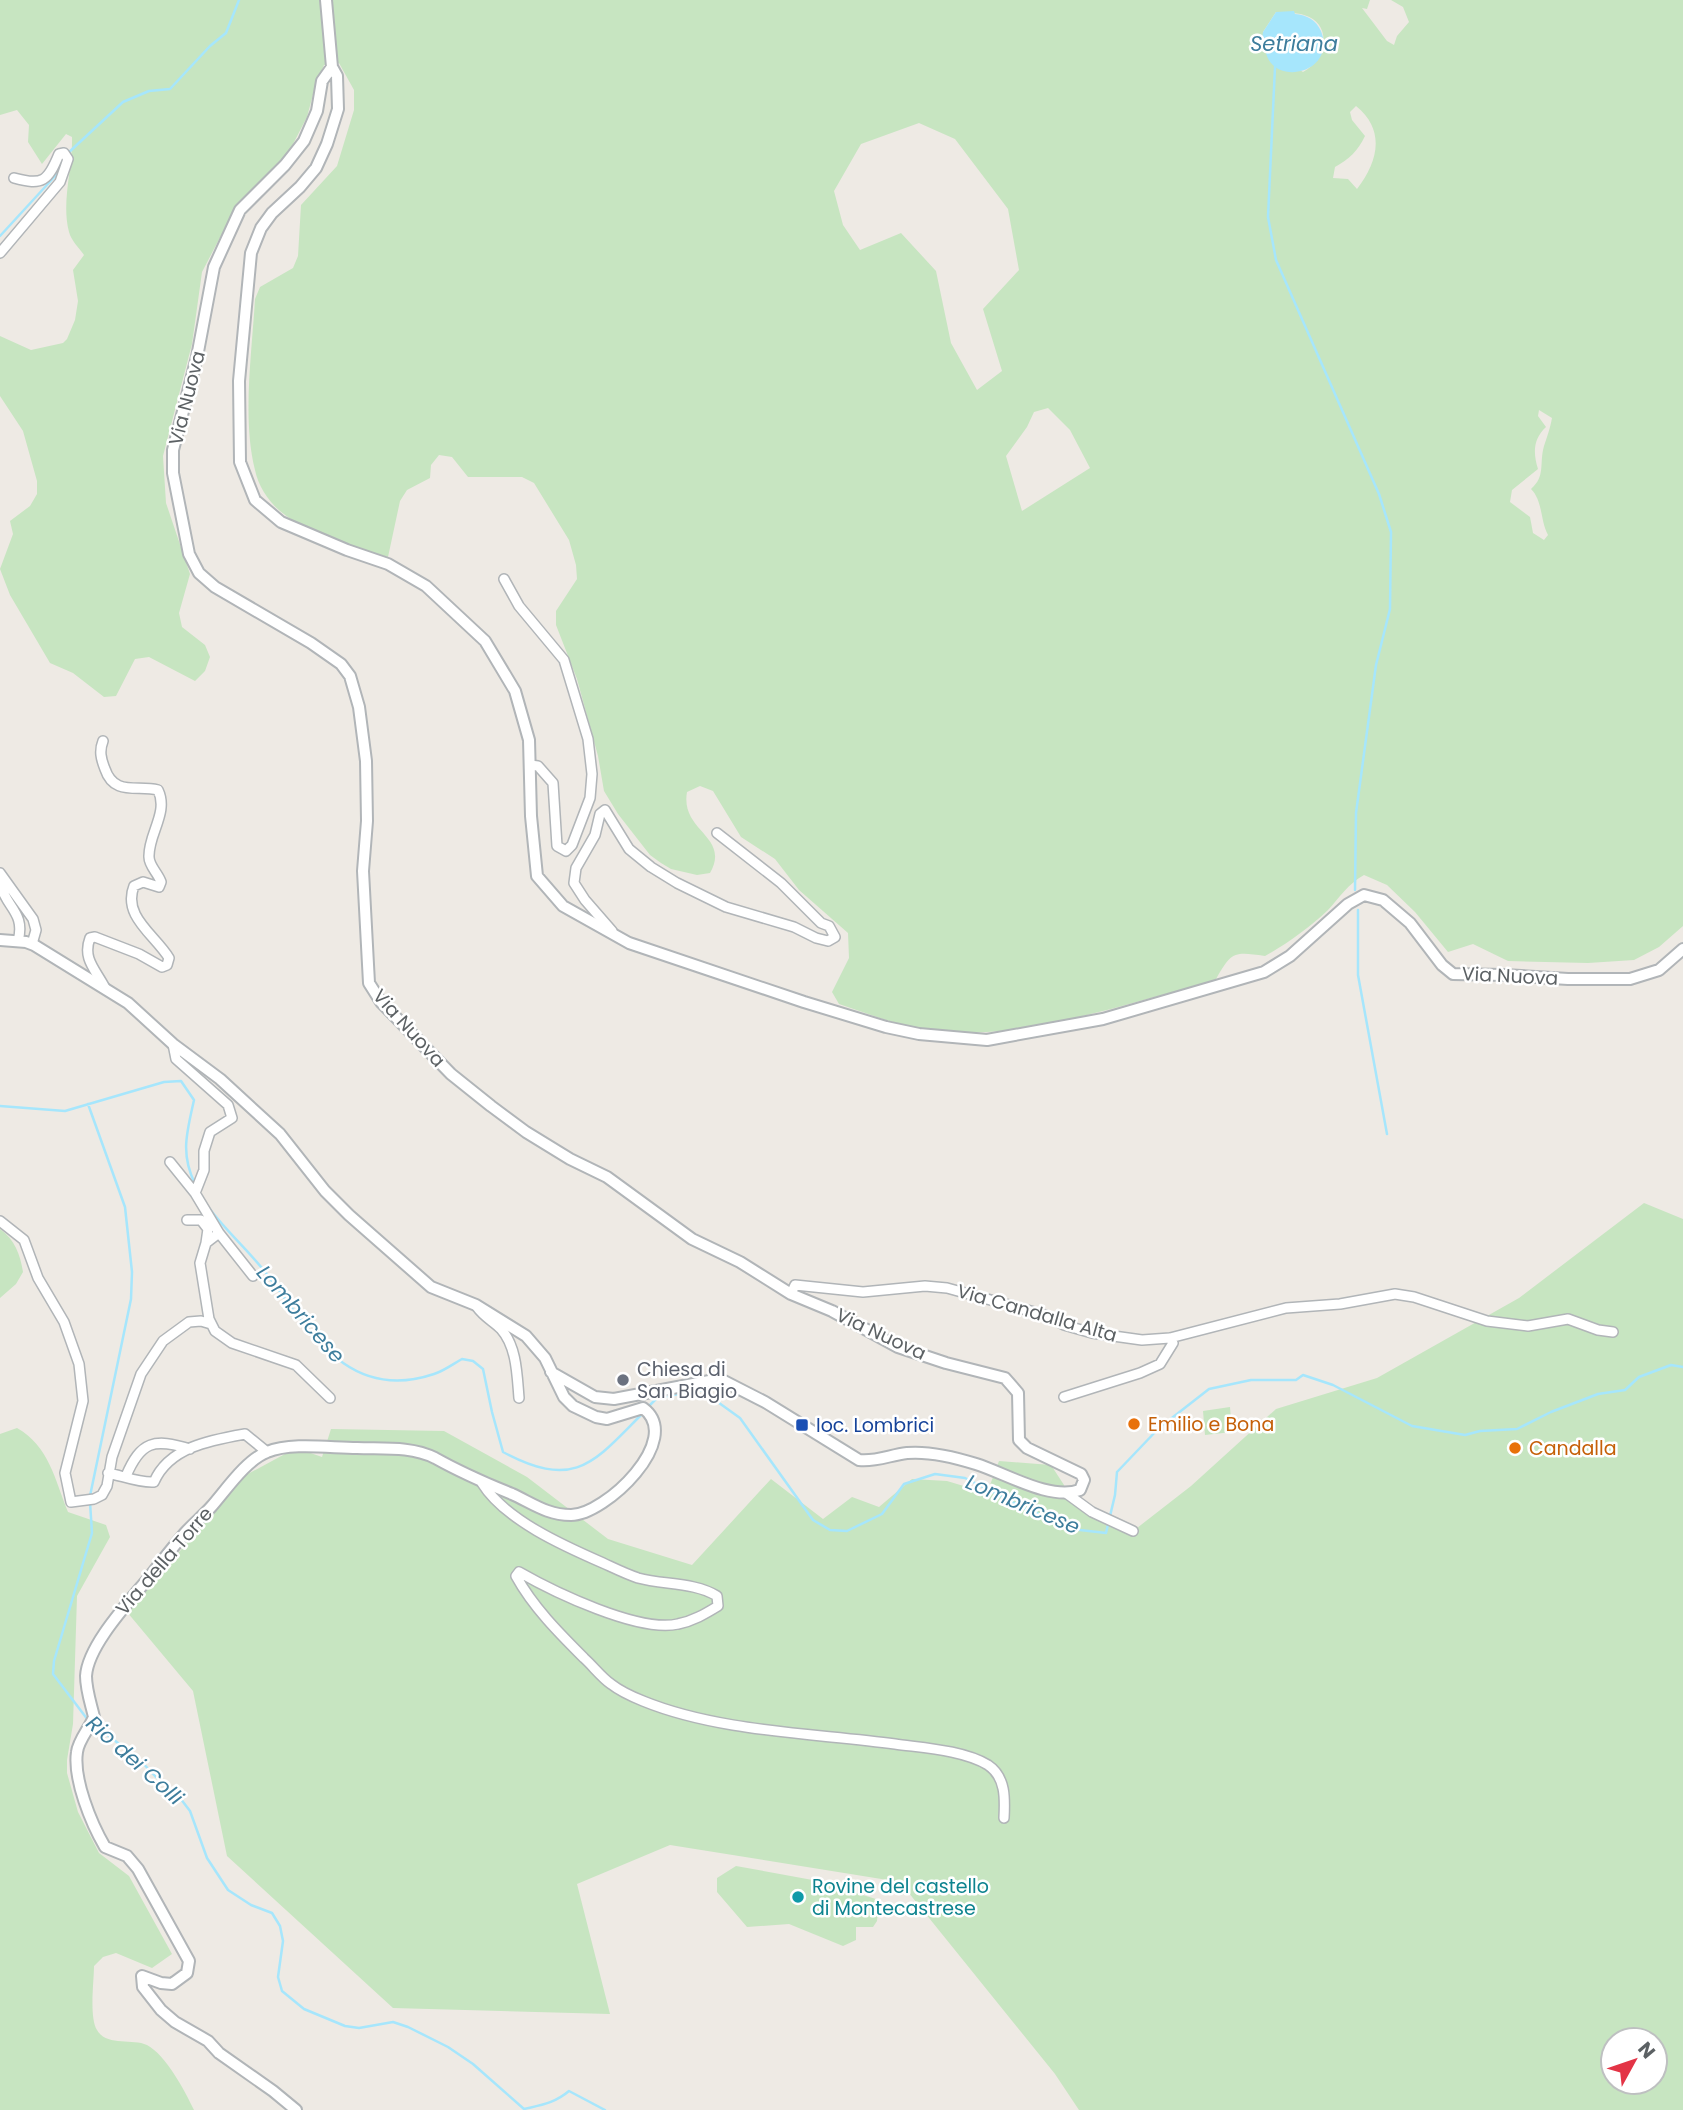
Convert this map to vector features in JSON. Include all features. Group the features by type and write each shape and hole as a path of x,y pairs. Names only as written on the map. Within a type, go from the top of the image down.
{"street":[{"path":"326,0 332,67"},
{"name":"Via Nuova","path":"1066,1493 1080,1490 1084,1480 1081,1474 1027,1448 1018,1440 1018,1393 1005,1378 898,1347 832,1311 791,1294 740,1262 692,1239 607,1177 570,1159 526,1132 452,1074 381,1002 369,983 362,871 367,821 366,761 359,707 351,676 341,664 311,643 215,587 199,573 189,554 173,474 173,450 197,357 214,267 240,210 285,165 304,141 317,111 322,81 332,67 337,76 338,109 327,144 316,167 261,228 251,253 239,381 242,471 255,500 281,522 388,564 426,586 485,641 515,691 529,740 531,816 537,876 563,906 620,940 711,972 886,1027 919,1034 987,1040 1103,1019 1265,972 1290,956 1348,904 1364,895 1383,900 1410,923 1442,965 1453,974 1630,979 1659,970 1683,949"},
{"path":"0,253 60,182 66,156 59,154 52,172 44,180 34,183 15,178"},
{"path":"504,579 519,606 564,660 588,739 592,774 590,798 572,845 566,851 557,846 553,783 538,766 530,765"},
{"path":"103,741 100,754 107,776 116,786 124,789 158,790 161,796 162,808 149,857 161,882 159,887 143,882 134,886 130,903 139,921 169,958 167,965 162,967 139,954 95,937 90,938 86,948 88,960 105,988"},
{"path":"620,940 595,913 574,883 576,868 595,835 600,814 605,810 629,849 677,883 726,907 794,927 828,941 835,937 829,926 821,923 782,883 717,833"},
{"path":"0,873 33,919 36,930 32,944"},
{"path":"0,883 22,929 18,941"},
{"path":"0,940 32,944 128,1003 173,1044 220,1079 281,1134 333,1199 431,1287 476,1305 526,1336 545,1359 564,1397 582,1411 607,1419 643,1408 653,1421 655,1440 648,1457 599,1507 572,1515 539,1510 419,1451 304,1446 267,1452 245,1434 190,1449 170,1459 160,1468 154,1482 108,1473"},
{"path":"173,1044 176,1059 228,1105 232,1118 210,1132 204,1151 204,1170 195,1193"},
{"path":"170,1162 195,1193 219,1233 253,1276"},
{"path":"187,1220 201,1220 208,1229 200,1263 211,1324 215,1331 232,1343 296,1365 330,1398"},
{"path":"0,1221 24,1240 38,1278 64,1322 79,1364 83,1401 65,1473 71,1502 94,1499 102,1495 107,1486 112,1457 141,1374 163,1341 189,1322 211,1324"},
{"path":"206,1243 219,1233"},
{"name":"Via Candalla Alta","path":"791,1294 795,1285 863,1292 925,1286 947,1288 1045,1315 1064,1325 1092,1333 1142,1340 1170,1338 1286,1308 1340,1304 1395,1294 1414,1297 1487,1321 1528,1326 1568,1319 1598,1330 1613,1332"},
{"path":"476,1305 484,1317 501,1330 510,1346 516,1362 519,1398"},
{"path":"1064,1397 1160,1364 1172,1343 1170,1338"},
{"path":"551,1371 601,1399 720,1380 765,1402 859,1460 874,1461 908,1453 934,1453 977,1464 1030,1485 1066,1493 1092,1512 1133,1531"},
{"path":"126,1476 145,1446 160,1442 190,1449"},
{"name":"Via della Torre","path":"267,1452 236,1478 186,1532 115,1617 86,1672 86,1685 94,1717 77,1750 80,1785 95,1830 104,1847 127,1856 138,1869 189,1961 187,1973 172,1984 142,1976 143,1987 154,2003 175,2022 208,2042 296,2110"},
{"path":"482,1483 489,1495 552,1540 639,1578 696,1588 717,1596 718,1606 701,1617 676,1625 651,1624 606,1612 519,1572 516,1576 523,1589 546,1619 611,1684 643,1701 688,1716 780,1732 847,1737 941,1750 974,1759 990,1766 1004,1785 1004,1818"}],"green space":[{"path":"0,0 1370,0 1367,9 1362,8 1387,41 1394,45 1397,36 1409,22 1403,7 1391,0 1683,0 1683,926 1659,947 1634,960 1588,963 1508,961 1473,944 1448,952 1415,912 1387,885 1364,875 1298,935 1265,956 1234,956 1225,964 1215,981 1072,1019 997,1031 961,1033 915,1028 839,1004 832,992 849,958 848,933 799,890 775,859 741,837 713,791 700,786 687,792 687,805 691,816 714,850 715,861 710,873 697,875 671,869 650,855 604,791 598,756 577,679 556,625 556,611 577,579 576,565 569,540 534,483 522,477 468,477 452,457 439,455 431,465 430,478 407,490 400,501 388,557 304,527 276,507 261,487 251,450 248,407 255,299 260,287 293,268 298,256 301,205 337,166 354,110 354,90 339,63 324,65 307,117 292,146 278,166 238,203 202,272 192,344 163,456 166,503 190,574 179,613 182,627 205,645 210,657 205,671 195,681 149,657 135,659 116,696 104,697 73,673 50,663 10,595 0,569 13,534 10,521 30,506 37,494 37,481 23,431 0,396 0,336 31,350 63,343 75,320 78,301 73,270 84,255 71,238 67,221 72,137 66,134 42,164 28,142 29,125 17,110 0,115","holes":["1276,12 1304,15 1320,26 1323,34 1321,51 1317,59 1303,72 1264,47 1263,32","1356,106 1366,115 1372,125 1376,146 1370,168 1357,189 1348,179 1333,178 1335,167 1353,154 1365,136 1352,120 1350,112","919,123 955,139 1008,209 1019,270 983,309 1002,371 977,390 951,343 936,271 901,233 860,250 843,225 834,191 861,144","1048,408 1070,430 1090,468 1022,511 1006,456 1027,427 1034,412","1539,410 1552,418 1539,479 1531,489 1538,499 1548,535 1544,540 1533,533 1530,517 1510,502 1512,490 1538,469 1535,446 1546,427 1538,416"]},
{"path":"1644,1203 1683,1219 1683,2110 1079,2110 1055,2074 900,1882 670,1845 577,1884 610,2014 393,2008 227,1856 193,1691 127,1612 246,1475 296,1448 322,1457 331,1429 444,1431 527,1477 608,1539 692,1565 771,1479 823,1519 852,1497 879,1507 912,1479 947,1481 987,1493 999,1461 1051,1465 1077,1505 1137,1528 1191,1486 1276,1409 1377,1378 1519,1298"},
{"path":"0,1229 16,1248 23,1272 16,1284 0,1298"},
{"path":"1230,1407 1232,1432 1205,1435 1203,1411"},
{"path":"17,1428 28,1435 44,1454 68,1512 106,1525 110,1537 77,1596 73,1724 67,1773 78,1812 99,1853 129,1876 172,1954 152,1968 116,1953 103,1957 94,1966 95,2024 101,2035 107,2039 141,2043 154,2050 174,2074 194,2110 0,2110 0,1434"},
{"path":"736,1866 818,1881 879,1900 877,1921 873,1927 856,1927 856,1940 843,1946 789,1924 747,1927 717,1892 717,1878"}],"water":[{"name":"Setriana","path":"1294,11 1295,14 1307,17 1317,24 1324,47 1319,59 1298,72 1285,71 1274,66 1267,55 1265,39 1262,38 1276,12"}],"waterway":[{"path":"67,154 123,102 149,91 170,89 210,46 226,33 239,0"},
{"path":"1275,67 1268,217 1276,260 1379,494 1391,532 1390,609 1376,665 1356,813 1355,890"},
{"path":"0,236 57,174 62,163"},
{"path":"1358,910 1358,975 1387,1134"},
{"name":"Lombricese","path":"0,1106 65,1111 164,1082 181,1081 194,1100 186,1152 195,1184"},
{"name":"Rio dei Colli","path":"88,1104 125,1207 132,1272 131,1299 90,1496"},
{"name":"Lombricese","path":"209,1208 259,1265 316,1338 334,1356 355,1370 378,1379 404,1380 438,1373 462,1359 473,1361 483,1369 503,1452 528,1464 567,1470 582,1465 597,1457 644,1412"},
{"name":"Lombricese","path":"648,1407 657,1398 701,1390 740,1418 813,1520 830,1530 847,1531 882,1514 904,1484 935,1474 965,1478 1026,1509 1080,1530 1106,1533 1115,1495 1117,1472 1159,1428 1209,1389 1251,1380 1296,1380 1303,1375 1333,1385 1412,1426 1465,1435 1480,1431 1517,1429 1551,1412 1598,1394 1625,1390 1639,1377 1671,1365 1683,1367"},
{"name":"Rio dei Colli","path":"88,1720 53,1674 54,1661 92,1533 90,1502"},
{"name":"Rio dei Colli","path":"93,1724 139,1759 177,1794 190,1811 207,1858 228,1890 251,1905 272,1913 280,1926 283,1941 278,1977 282,1991 304,2009 345,2026 359,2028 393,2022 408,2027 448,2047 473,2064 524,2109 553,2101 569,2091 605,2110"}],"place":[{"name":"Chiesa di San Biagio","path":"623,1380"},
{"name":"Emilio e Bona","path":"1134,1424"},
{"name":"Ioc. Lombrici","path":"802,1425"},
{"name":"Candalla","path":"1515,1448"},
{"name":"Rovine del castello di Montecastrese","path":"798,1897"}]}
